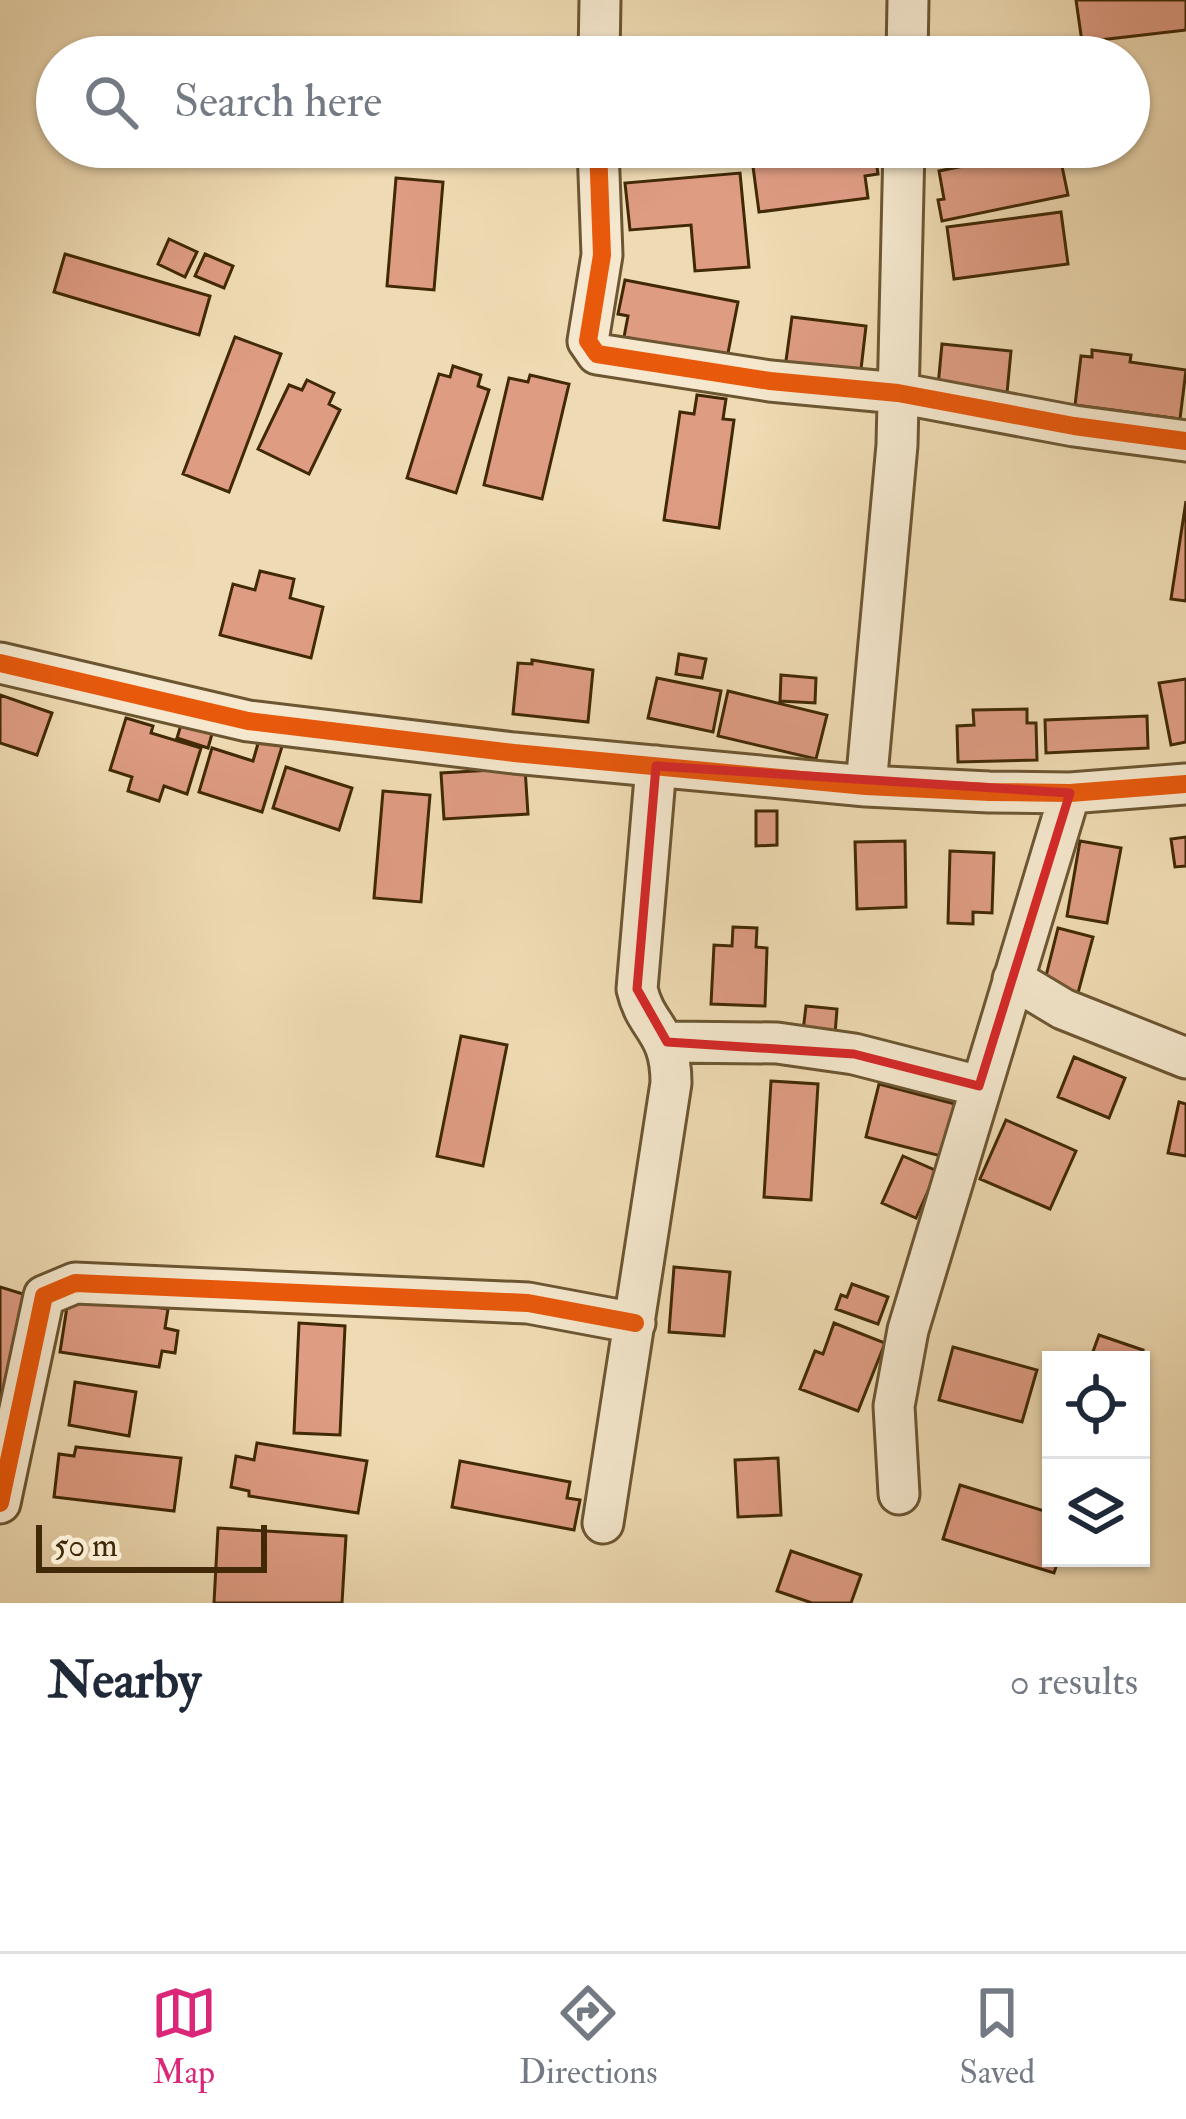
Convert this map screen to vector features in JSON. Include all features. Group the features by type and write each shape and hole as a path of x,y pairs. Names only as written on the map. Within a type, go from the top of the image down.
{"street":[{"path":"599,36 600,0"},
{"path":"907,36 908,0"},
{"path":"599,168 602,255 588,341 597,354 770,381 898,393 1074,426 1186,441"},
{"path":"866,786 897,445 903,168"},
{"path":"0,663 248,721 656,766 866,786 1070,793 1186,784"},
{"path":"603,1522 671,1083 667,1042 640,1004 637,989 656,766"},
{"path":"899,1494 894,1406 908,1330 1070,793"},
{"path":"1012,979 1064,1009 1186,1058"},
{"path":"667,1042 777,1043 854,1054 979,1086"},
{"path":"0,1503 44,1296 75,1283 529,1303 634,1323"}],"highlighted area":[{"path":"656,766 1070,793 979,1086 854,1054 667,1042 637,989"}],"building":[{"path":"1076,0 1186,0 1186,30 1081,36"},
{"path":"753,168 877,168 878,174 865,176 868,198 759,212"},
{"path":"1062,168 1068,195 942,221 939,171"},
{"path":"740,173 749,267 695,271 691,225 630,230 625,183"},
{"path":"396,178 443,182 434,290 387,286"},
{"path":"1061,212 1068,264 954,279 947,227"},
{"path":"169,239 197,252 185,277 158,264"},
{"path":"65,254 210,296 199,335 54,292"},
{"path":"205,254 233,266 224,288 195,276"},
{"path":"625,280 738,302 727,358 624,337 628,316 618,314"},
{"path":"792,317 866,326 860,378 785,368"},
{"path":"235,337 281,354 229,492 183,474"},
{"path":"942,344 1011,351 1007,393 938,386"},
{"path":"1092,350 1131,355 1130,362 1186,370 1180,419 1075,405 1081,356 1092,357"},
{"path":"453,366 481,375 478,386 489,390 456,493 407,478 439,374 450,377"},
{"path":"530,375 569,384 542,499 484,485 509,378 528,382"},
{"path":"307,380 334,393 329,404 340,410 309,474 258,449 289,385 302,390"},
{"path":"697,395 726,399 723,419 734,420 719,528 664,520 680,412 694,414"},
{"path":"1186,501 1186,601 1171,599"},
{"path":"260,571 294,579 290,598 323,607 311,658 220,635 233,584 255,590"},
{"path":"679,654 706,659 702,678 676,674"},
{"path":"532,660 593,670 588,722 513,714 518,663 532,664"},
{"path":"781,675 816,678 815,703 780,701"},
{"path":"657,678 721,691 713,732 648,718"},
{"path":"1186,679 1186,742 1171,745 1159,683"},
{"path":"728,691 827,715 816,759 718,736"},
{"path":"0,695 52,713 37,755 0,743"},
{"path":"1027,709 1027,723 1036,723 1037,760 958,762 957,726 974,725 973,710"},
{"path":"1147,716 1148,748 1046,753 1045,720"},
{"path":"126,718 153,726 151,733 201,748 187,794 164,786 159,801 128,791 132,777 110,770"},
{"path":"183,718 214,727 208,748 177,738"},
{"path":"261,733 284,740 262,812 199,792 212,748 253,761"},
{"path":"286,767 352,788 339,830 273,808"},
{"path":"525,768 528,814 444,819 441,773"},
{"path":"383,791 430,795 421,902 374,898"},
{"path":"756,811 777,811 777,845 756,846"},
{"path":"1186,837 1186,866 1175,867 1171,839"},
{"path":"905,841 906,907 857,909 855,842"},
{"path":"1080,841 1121,848 1107,923 1067,916"},
{"path":"950,851 994,853 992,913 973,912 973,924 948,923"},
{"path":"733,927 757,928 756,947 767,948 765,1006 711,1004 714,945 732,946"},
{"path":"1058,928 1093,937 1078,993 1044,984"},
{"path":"806,1006 837,1009 835,1034 803,1031"},
{"path":"461,1036 507,1045 483,1166 437,1156"},
{"path":"1074,1057 1125,1078 1109,1118 1058,1097"},
{"path":"771,1081 818,1084 811,1200 764,1197"},
{"path":"879,1084 955,1104 941,1156 866,1137"},
{"path":"1179,1102 1186,1104 1186,1156 1168,1153"},
{"path":"1006,1120 1076,1151 1050,1209 980,1179"},
{"path":"903,1156 937,1171 916,1218 882,1203"},
{"path":"674,1267 730,1272 724,1336 669,1332"},
{"path":"852,1284 888,1297 878,1324 836,1309"},
{"path":"0,1287 36,1298 0,1410"},
{"path":"69,1294 168,1309 165,1328 178,1331 175,1353 162,1351 159,1367 60,1352"},
{"path":"299,1323 345,1326 340,1435 294,1433"},
{"path":"834,1323 885,1343 858,1411 800,1389 815,1351 823,1354"},
{"path":"1099,1335 1143,1350 1143,1351 1093,1351"},
{"path":"953,1347 1037,1370 1022,1422 939,1400"},
{"path":"75,1382 136,1392 129,1436 69,1425"},
{"path":"257,1443 367,1461 358,1513 249,1496 249,1491 231,1487 236,1456 254,1460"},
{"path":"76,1447 181,1458 174,1511 54,1497 59,1454 74,1456"},
{"path":"778,1458 781,1515 738,1517 735,1460"},
{"path":"460,1461 570,1482 567,1498 580,1500 574,1530 452,1507"},
{"path":"960,1485 1042,1510 1042,1567 1056,1567 1054,1573 943,1539"},
{"path":"218,1528 346,1536 342,1603 214,1603"},
{"path":"791,1551 861,1575 851,1603 812,1603 777,1591"}],"cycle path":[{"path":"599,168 602,255 588,341 597,354 770,381 898,393 1074,426 1186,441"},
{"path":"0,663 248,721 514,753 866,786 989,792 1070,793 1186,784"},
{"path":"0,1503 44,1296 75,1283 528,1303 635,1323"}]}
